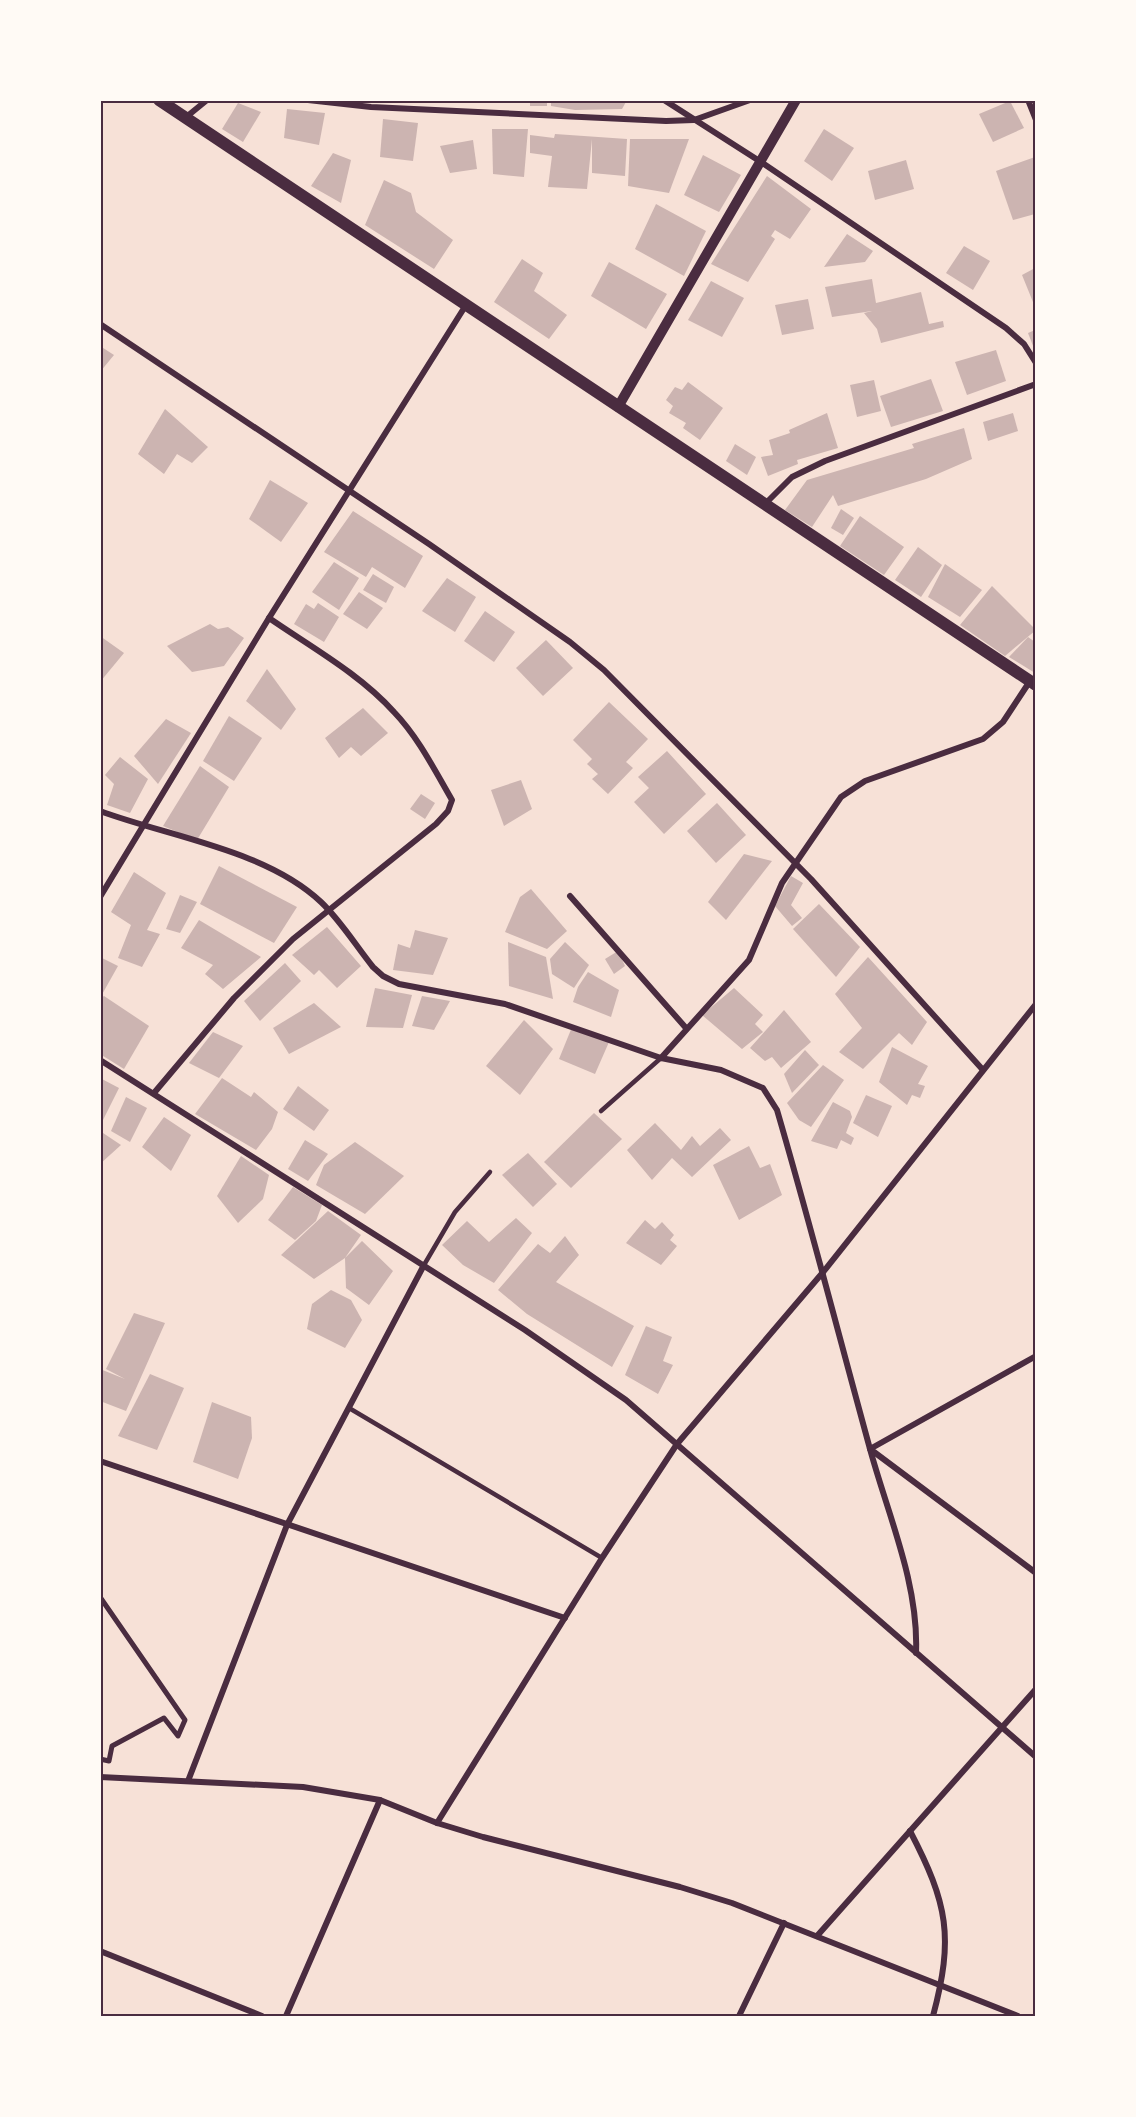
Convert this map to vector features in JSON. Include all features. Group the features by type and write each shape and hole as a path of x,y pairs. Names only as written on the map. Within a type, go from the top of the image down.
{"main road":[{"path":"159,100 1033,683"}],"street":[{"path":"186,118 207,100"},
{"path":"308,100 522,114 694,120 750,100"},
{"path":"664,100 761,162 1006,328 1024,344 1035,363"},
{"path":"618,407 796,100"},
{"path":"1028,100 1035,120"},
{"path":"100,897 269,618 466,305"},
{"path":"100,324 511,601 604,670 793,864 811,879 983,1070"},
{"path":"764,504 792,477 825,461 1035,384"},
{"path":"154,1093 234,998 293,939 436,824 452,800 422,749 395,712 363,684 269,618"},
{"path":"661,1058 749,960 782,883 793,864 846,792 865,782 983,739 1003,722 1033,683"},
{"path":"100,811 264,866 303,888 328,909 373,967 391,980 505,1004 661,1058 721,1070 756,1084 770,1095 777,1110 824,1271 870,1449 915,1608 916,1653"},
{"path":"570,896 686,1028"},
{"path":"437,1823 602,1558 677,1444 824,1271 1035,1004"},
{"path":"100,1060 581,1367 677,1444 1035,1757"},
{"path":"188,1781 287,1525 424,1265"},
{"path":"870,1449 1035,1356"},
{"path":"870,1449 1035,1573"},
{"path":"100,1461 565,1618"},
{"path":"100,1597 185,1720 178,1736 164,1718 112,1746 110,1761 100,1759"},
{"path":"817,1936 1035,1689"},
{"path":"100,1778 303,1787 380,1800 437,1823 585,1864 680,1887 784,1923 1018,2016"},
{"path":"286,2016 380,1800"},
{"path":"910,1831 937,1888 945,1918 947,1948 933,2016"},
{"path":"739,2016 784,1923"},
{"path":"100,1951 262,2016"}],"lane":[{"path":"601,1111 661,1058"},
{"path":"424,1265 455,1212 490,1172"},
{"path":"349,1408 602,1558"}],"building":[{"path":"530,100 547,100 547,106 530,106"},
{"path":"551,100 627,100 622,109 575,110 551,106"},
{"path":"1010,101 1024,128 993,142 979,114"},
{"path":"238,103 261,112 243,142 222,129"},
{"path":"287,109 325,113 319,145 284,138"},
{"path":"383,119 418,123 413,161 380,157"},
{"path":"492,129 528,129 524,177 493,174"},
{"path":"824,129 854,148 832,181 804,161"},
{"path":"555,134 627,139 625,176 592,173 592,139 587,189 548,187 552,156 530,153 530,135 554,138"},
{"path":"630,139 689,139 669,193 628,186"},
{"path":"473,140 477,169 450,173 440,146"},
{"path":"333,153 351,160 341,203 311,186"},
{"path":"703,155 741,175 719,212 684,195"},
{"path":"1035,157 1035,214 1013,220 996,171"},
{"path":"906,160 914,189 875,200 868,171"},
{"path":"767,176 811,209 790,239 775,230 771,236 775,239 748,282 711,264"},
{"path":"384,180 411,193 416,212 453,240 434,269 365,225"},
{"path":"656,204 706,231 684,276 635,249"},
{"path":"847,234 873,251 865,262 824,267"},
{"path":"964,246 990,261 973,290 946,273"},
{"path":"522,259 543,273 534,291 567,315 549,339 494,302"},
{"path":"609,262 667,294 646,329 591,296"},
{"path":"1035,268 1035,307 1022,275"},
{"path":"872,279 876,303 921,292 929,324 943,321 944,327 881,343 877,329 864,313 872,311 832,317 825,287"},
{"path":"711,281 744,298 722,337 688,320"},
{"path":"808,299 814,329 782,335 775,305"},
{"path":"1035,330 1035,351 1028,333"},
{"path":"100,346 114,355 100,372"},
{"path":"996,350 1006,381 967,395 955,362"},
{"path":"931,379 943,411 891,427 880,396"},
{"path":"874,380 881,411 857,417 850,385"},
{"path":"688,382 723,408 700,440 683,428 686,423 669,413 673,406 666,400 675,387 682,390"},
{"path":"165,409 208,447 192,463 177,454 164,474 138,454"},
{"path":"827,413 838,448 797,460 798,464 768,476 761,457 773,455 769,440 790,433 789,430"},
{"path":"1013,413 1018,431 988,441 983,422"},
{"path":"964,428 972,459 926,479 838,506 833,495 812,527 785,510 807,480 914,448 912,444"},
{"path":"735,444 756,457 747,475 726,461"},
{"path":"270,480 308,503 281,542 249,519"},
{"path":"841,509 854,518 843,535 831,528"},
{"path":"353,511 423,556 405,588 372,567 366,577 324,552"},
{"path":"860,516 904,547 884,575 840,546"},
{"path":"918,547 942,565 921,597 895,580"},
{"path":"334,562 359,578 339,610 312,592"},
{"path":"945,564 982,590 960,617 928,597"},
{"path":"373,574 394,587 386,603 363,590"},
{"path":"447,578 476,597 455,632 422,611"},
{"path":"992,586 1036,630 1005,656 960,625"},
{"path":"359,592 383,608 367,629 343,614"},
{"path":"318,603 339,617 324,642 294,624 306,604 314,609"},
{"path":"485,611 515,632 494,662 464,641"},
{"path":"210,624 218,629 228,627 244,638 224,666 192,672 167,646"},
{"path":"100,636 124,653 100,682"},
{"path":"1028,637 1035,642 1035,673 1009,657"},
{"path":"546,640 573,668 543,696 516,668"},
{"path":"267,669 296,709 281,730 246,701"},
{"path":"609,702 648,739 626,762 633,768 608,794 592,779 598,774 587,764 592,759 573,740"},
{"path":"363,708 388,733 361,756 351,747 339,758 325,738"},
{"path":"229,716 262,738 234,781 203,761"},
{"path":"166,719 191,733 158,784 134,756"},
{"path":"667,751 706,794 664,834 634,802 649,788 638,777"},
{"path":"120,757 148,779 130,813 107,805 114,784 105,775"},
{"path":"200,766 229,787 197,840 163,826"},
{"path":"521,780 532,809 504,826 491,790"},
{"path":"421,794 435,803 425,819 410,809"},
{"path":"717,803 746,835 716,863 687,831"},
{"path":"744,854 772,861 726,920 708,902"},
{"path":"219,866 297,907 274,943 200,904"},
{"path":"134,872 166,893 147,930 160,934 142,967 118,958 131,925 111,912"},
{"path":"791,876 803,883 791,905 802,918 792,926 775,906"},
{"path":"531,889 567,931 547,949 505,932 520,897"},
{"path":"180,895 197,902 180,933 166,929"},
{"path":"819,904 860,947 836,977 793,929"},
{"path":"199,920 261,957 223,989 205,974 213,965 181,948"},
{"path":"327,927 361,966 337,988 319,970 314,975 292,955"},
{"path":"415,930 448,938 433,975 393,970 398,944 410,948"},
{"path":"508,942 546,957 553,999 509,986"},
{"path":"565,942 589,965 574,988 552,974 550,959"},
{"path":"618,951 625,966 614,974 605,959"},
{"path":"100,957 118,966 100,998"},
{"path":"868,957 927,1022 912,1045 899,1033 863,1069 839,1052 862,1028 835,994"},
{"path":"285,963 301,981 260,1021 244,1001"},
{"path":"588,972 619,990 611,1017 573,1002 578,987"},
{"path":"375,988 412,995 403,1028 366,1027"},
{"path":"734,988 763,1015 755,1024 763,1032 742,1049 702,1015"},
{"path":"104,996 149,1026 124,1069 100,1054 100,999"},
{"path":"422,996 450,1001 434,1030 412,1026"},
{"path":"314,1003 341,1027 289,1054 273,1028"},
{"path":"784,1010 811,1042 781,1068 772,1057 765,1061 750,1048"},
{"path":"524,1020 553,1049 520,1095 486,1066"},
{"path":"572,1027 609,1042 595,1074 559,1059"},
{"path":"213,1032 243,1046 219,1078 189,1063"},
{"path":"892,1047 928,1066 918,1084 925,1086 920,1098 912,1095 907,1105 879,1082"},
{"path":"805,1050 819,1065 792,1093 784,1074"},
{"path":"823,1065 844,1080 811,1127 799,1120 787,1103"},
{"path":"100,1078 119,1088 103,1120 100,1118"},
{"path":"222,1078 251,1097 254,1092 278,1112 272,1129 256,1150 195,1114"},
{"path":"298,1086 329,1110 314,1131 283,1109"},
{"path":"866,1095 892,1106 878,1137 853,1123"},
{"path":"126,1097 147,1108 130,1142 111,1131"},
{"path":"833,1102 850,1111 852,1117 846,1133 854,1138 851,1145 841,1140 837,1149 811,1141"},
{"path":"594,1113 622,1139 571,1188 544,1162"},
{"path":"164,1117 191,1135 171,1171 142,1147"},
{"path":"655,1123 681,1150 692,1136 700,1146 720,1128 731,1140 692,1177 672,1158 652,1180 627,1150"},
{"path":"100,1131 121,1145 100,1164"},
{"path":"305,1140 328,1154 308,1181 288,1169"},
{"path":"355,1142 404,1176 365,1214 316,1185 324,1165"},
{"path":"749,1146 760,1168 770,1164 782,1195 739,1220 713,1165"},
{"path":"528,1153 557,1184 533,1207 502,1175"},
{"path":"241,1156 269,1175 263,1199 238,1223 217,1196"},
{"path":"293,1187 322,1205 316,1221 295,1240 268,1220"},
{"path":"328,1211 361,1235 345,1258 314,1279 281,1255"},
{"path":"516,1218 532,1233 494,1283 463,1265 442,1245 467,1221 489,1242"},
{"path":"645,1220 655,1229 662,1222 674,1235 670,1240 677,1246 661,1265 626,1243"},
{"path":"565,1236 579,1255 556,1282 634,1326 612,1367 527,1314 498,1290 538,1244 550,1253"},
{"path":"362,1241 393,1271 369,1305 346,1288 345,1258"},
{"path":"331,1290 351,1300 362,1320 345,1348 307,1329 312,1304"},
{"path":"134,1313 165,1323 126,1411 100,1401 100,1369 125,1379 106,1369"},
{"path":"646,1326 672,1337 663,1361 673,1365 658,1394 625,1375"},
{"path":"150,1374 184,1388 157,1450 118,1436"},
{"path":"212,1402 251,1417 252,1438 238,1479 193,1462"}]}
